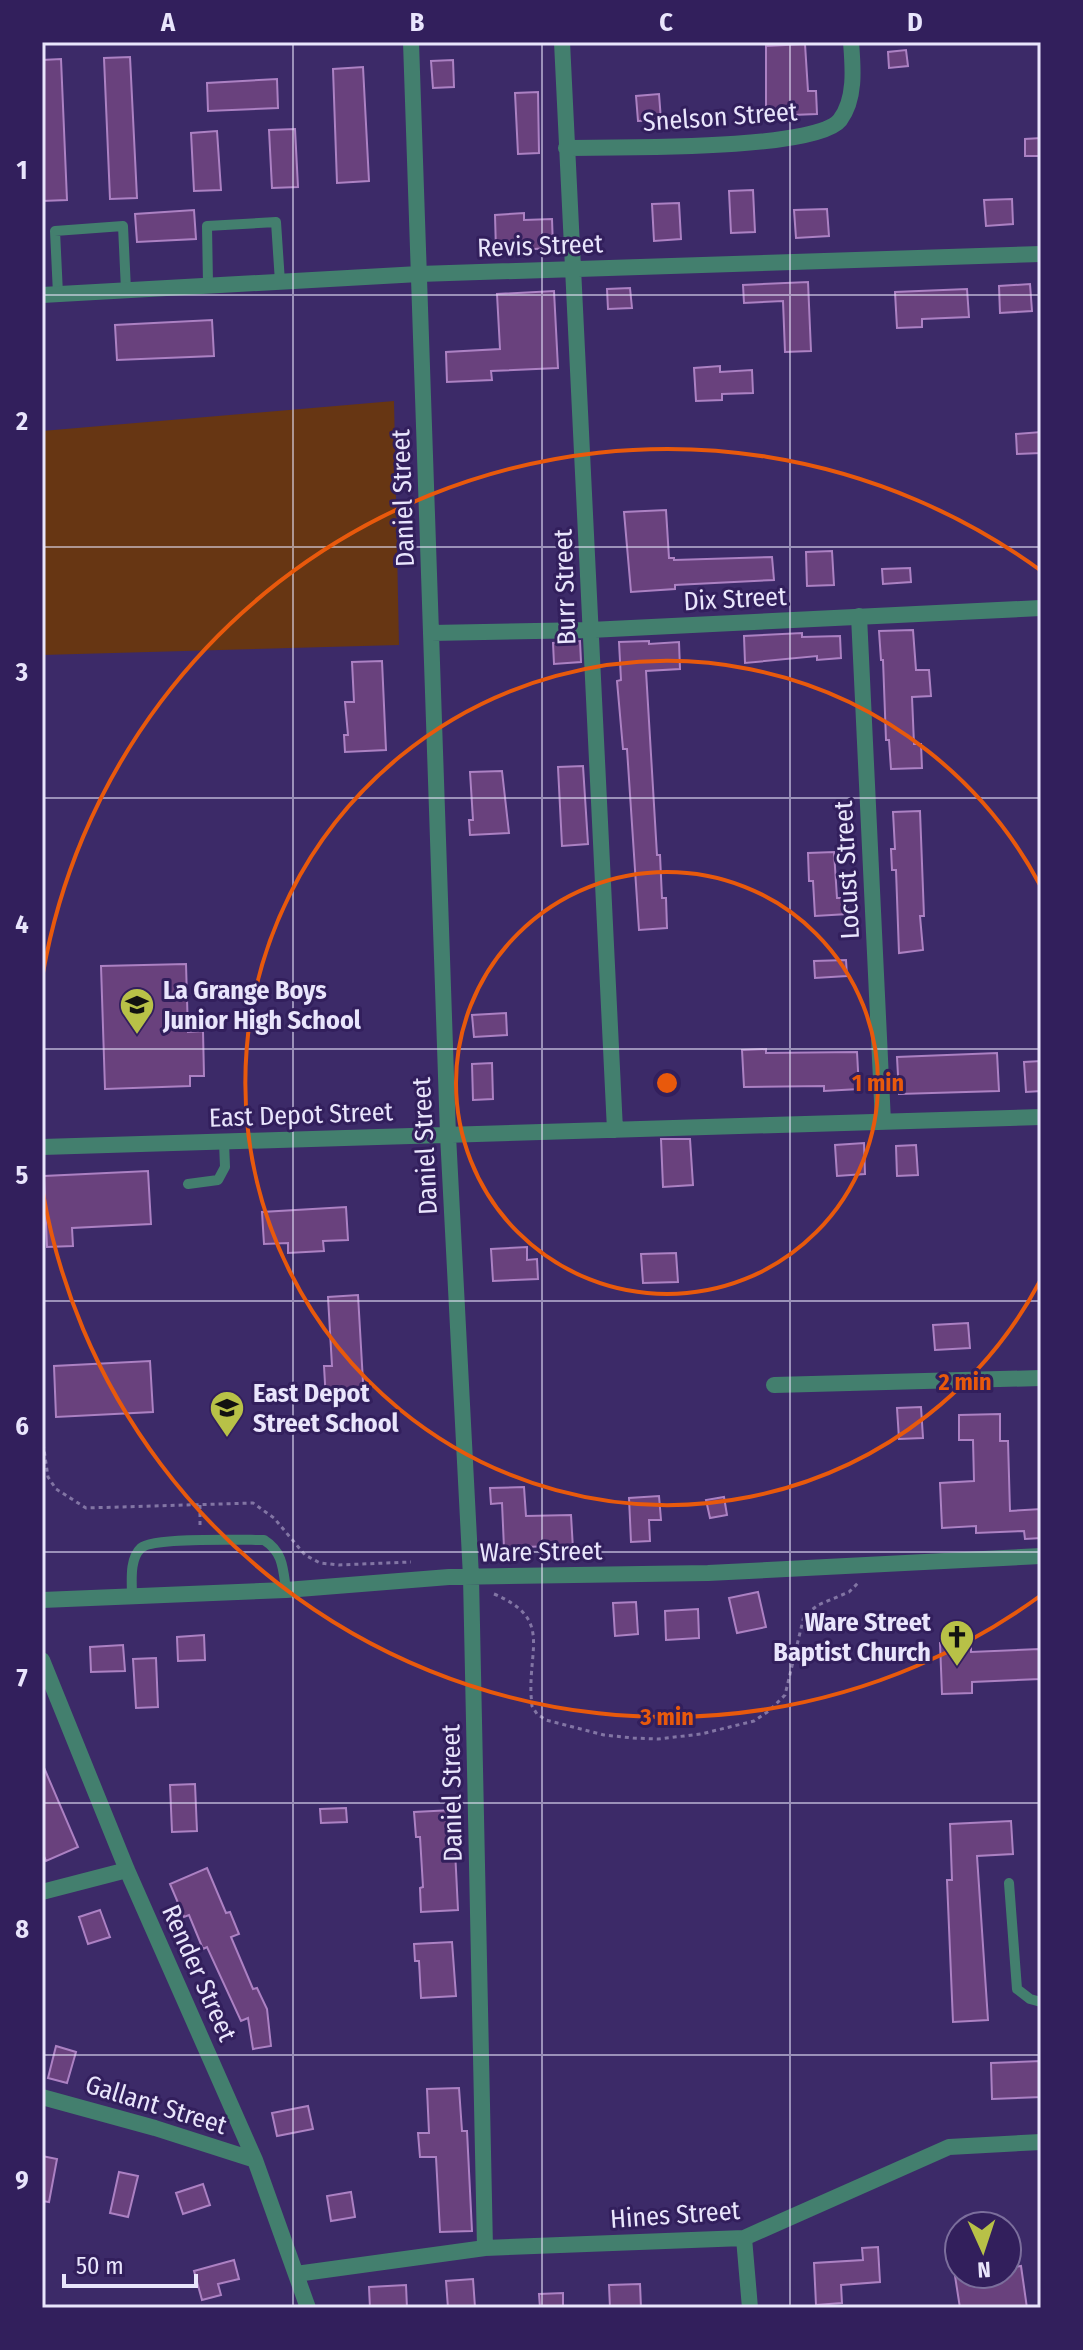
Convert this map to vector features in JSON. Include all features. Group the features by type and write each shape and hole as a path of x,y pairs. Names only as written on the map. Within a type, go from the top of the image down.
{"street":[{"name":"Daniel Street","path":"411,42 448,1135 471,1577 485,2248"},
{"name":"Burr Street","path":"562,42 615,1130"},
{"name":"Snelson Street","path":"566,148 720,144 813,135 839,122 850,97 853,66 851,42"},
{"name":"Revis Street","path":"50,295 419,274 1041,254"},
{"name":"Dix Street","path":"431,633 590,630 1041,608"},
{"name":"Locust Street","path":"859,616 883,1122"},
{"name":"East Depot Street","path":"42,1147 1041,1117"},
{"path":"774,1385 1041,1378"},
{"name":"Ware Street","path":"42,1600 286,1590 471,1577 708,1573 1041,1556"},
{"name":"Render Street","path":"42,1660 127,1870 255,2160 308,2308"},
{"path":"42,1892 127,1870"},
{"name":"Gallant Street","path":"42,2097 255,2160"},
{"name":"Hines Street","path":"296,2274 485,2248 744,2238 949,2147 1041,2142"},
{"path":"744,2238 750,2308"}],"lane":[{"path":"208,284 207,226 276,222 280,282"},
{"path":"50,295 55,231 123,226 126,290"},
{"path":"188,1184 218,1180 225,1167 224,1142"},
{"path":"132,1596 133,1563 139,1549 150,1543 201,1541 264,1540 275,1547 283,1562 286,1590"},
{"path":"1009,1883 1017,1989 1030,1999 1041,2002"}],"path":[{"path":"42,1436 48,1477 56,1489 86,1508 253,1503 274,1518 305,1555 320,1563 417,1561"},
{"path":"200,1505 201,1541"},
{"path":"492,1593 522,1611 534,1628 530,1680 532,1706 537,1714 556,1724 604,1735 658,1739 731,1728 754,1721 769,1711 785,1695 804,1616 818,1605 858,1586 863,1565"}],"shaded area":[{"path":"394,401 399,645 42,655 42,431"}],"building":[{"path":"805,44 808,91 816,91 817,114 766,116 766,46"},
{"path":"906,50 908,66 889,68 888,52"},
{"path":"130,57 137,198 110,199 104,58"},
{"path":"61,59 67,200 42,201 42,60"},
{"path":"453,60 454,87 433,88 431,61"},
{"path":"363,67 369,181 337,183 333,69"},
{"path":"277,79 278,108 208,111 207,83"},
{"path":"538,92 539,153 518,154 515,93"},
{"path":"659,94 661,120 638,121 636,96"},
{"path":"295,129 298,187 272,188 269,130"},
{"path":"217,131 221,190 194,191 191,133"},
{"path":"1041,138 1041,156 1025,156 1025,139"},
{"path":"753,190 755,232 731,233 729,191"},
{"path":"1012,199 1013,224 986,226 984,200"},
{"path":"679,203 681,239 654,241 652,204"},
{"path":"827,209 829,236 796,238 794,210"},
{"path":"194,210 196,239 137,242 135,214"},
{"path":"524,213 524,220 552,219 553,248 496,251 495,215"},
{"path":"808,282 811,351 785,352 783,301 744,303 743,285"},
{"path":"1030,284 1032,311 1000,313 999,286"},
{"path":"630,288 632,308 608,309 607,289"},
{"path":"967,289 969,317 922,319 922,327 897,328 895,292"},
{"path":"554,291 558,368 491,371 492,380 447,382 446,352 500,349 497,294"},
{"path":"212,320 214,356 117,360 115,325"},
{"path":"720,366 720,372 752,370 753,393 722,394 722,400 696,401 694,368"},
{"path":"1041,432 1041,453 1017,454 1016,434"},
{"path":"666,510 669,558 772,557 774,580 675,585 675,589 631,592 624,512"},
{"path":"832,551 834,585 807,586 806,552"},
{"path":"910,568 911,582 883,584 882,569"},
{"path":"913,630 916,670 929,670 931,696 912,697 914,744 921,744 922,768 891,769 889,740 886,740 879,631"},
{"path":"802,633 802,637 840,636 841,658 817,660 817,656 745,663 744,636"},
{"path":"580,641 581,662 554,664 553,643"},
{"path":"649,641 649,644 679,642 680,669 646,671 657,855 660,855 662,898 666,898 667,928 639,930 627,749 623,749 617,681 621,680 619,642"},
{"path":"382,661 386,750 345,752 344,735 348,735 345,702 354,702 352,662"},
{"path":"583,766 588,844 562,846 558,767"},
{"path":"502,771 509,833 470,835 469,820 473,820 470,772"},
{"path":"920,811 923,950 899,953 896,870 892,870 891,849 895,849 893,812"},
{"path":"834,852 837,898 847,898 848,914 815,916 808,853"},
{"path":"846,960 847,976 815,978 814,961"},
{"path":"186,964 188,1032 203,1031 204,1076 190,1076 190,1086 105,1089 101,966"},
{"path":"506,1013 507,1035 474,1037 472,1015"},
{"path":"766,1049 766,1053 857,1052 859,1089 824,1091 824,1086 744,1087 742,1050"},
{"path":"997,1053 999,1091 899,1094 897,1057"},
{"path":"1041,1061 1041,1091 1026,1092 1024,1062"},
{"path":"492,1063 493,1099 473,1100 472,1064"},
{"path":"661,1139 690,1139 693,1185 663,1187"},
{"path":"864,1143 865,1174 837,1176 835,1145"},
{"path":"916,1145 918,1175 897,1176 896,1146"},
{"path":"148,1171 151,1224 72,1228 73,1246 47,1247 44,1176"},
{"path":"346,1207 348,1240 323,1241 324,1251 288,1253 288,1243 264,1244 262,1212"},
{"path":"527,1247 527,1260 537,1259 538,1279 493,1281 491,1249"},
{"path":"676,1253 678,1282 643,1283 641,1254"},
{"path":"358,1295 364,1399 326,1401 324,1366 332,1366 328,1297"},
{"path":"968,1323 970,1348 935,1350 933,1325"},
{"path":"150,1361 153,1412 56,1417 54,1366"},
{"path":"921,1407 923,1438 899,1439 897,1408"},
{"path":"1000,1414 1000,1441 1008,1441 1010,1511 1041,1509 1041,1538 1025,1539 1024,1531 976,1533 976,1526 942,1528 940,1483 974,1481 973,1440 959,1440 959,1415"},
{"path":"524,1487 526,1516 571,1515 573,1549 549,1550 549,1546 504,1548 502,1503 491,1504 490,1488"},
{"path":"659,1496 661,1520 649,1520 650,1541 631,1542 629,1498"},
{"path":"724,1497 727,1515 710,1518 706,1500"},
{"path":"758,1592 766,1627 737,1633 729,1598"},
{"path":"636,1602 638,1634 615,1636 613,1603"},
{"path":"698,1609 699,1638 666,1640 665,1611"},
{"path":"204,1635 205,1660 178,1661 177,1637"},
{"path":"971,1642 971,1652 1039,1649 1040,1679 972,1682 972,1693 942,1694 940,1643"},
{"path":"123,1645 125,1671 91,1672 90,1647"},
{"path":"156,1658 158,1707 136,1708 133,1659"},
{"path":"42,1763 78,1847 46,1861 42,1852"},
{"path":"195,1784 197,1831 172,1832 170,1785"},
{"path":"346,1808 347,1822 321,1823 320,1809"},
{"path":"453,1810 458,1910 421,1912 420,1837 416,1837 414,1812"},
{"path":"1011,1821 1013,1854 977,1856 988,2020 953,2022 947,1880 952,1880 950,1824"},
{"path":"207,1868 226,1913 230,1912 239,1934 231,1937 253,1989 257,1988 267,2009 271,2046 253,2049 248,2018 241,2021 207,1947 203,1949 189,1915 184,1917 170,1884"},
{"path":"100,1910 110,1937 88,1944 79,1917"},
{"path":"452,1942 456,1996 421,1998 419,1961 415,1961 414,1944"},
{"path":"56,2046 76,2052 67,2083 48,2078"},
{"path":"1041,2061 1041,2097 992,2099 991,2063"},
{"path":"459,2088 462,2131 467,2131 472,2231 440,2232 436,2157 420,2157 418,2133 429,2133 427,2089"},
{"path":"308,2106 313,2129 277,2136 272,2113"},
{"path":"42,2156 57,2159 49,2202 42,2201"},
{"path":"119,2172 138,2176 128,2217 110,2213"},
{"path":"203,2184 210,2205 183,2214 176,2193"},
{"path":"351,2192 355,2217 331,2221 327,2196"},
{"path":"878,2247 880,2282 841,2285 842,2303 816,2305 814,2263 863,2260 862,2248"},
{"path":"234,2260 239,2279 218,2284 221,2295 202,2300 194,2271"},
{"path":"473,2279 475,2307 448,2308 446,2281"},
{"path":"1023,2280 1027,2308 960,2308 957,2290 1023,2290"},
{"path":"640,2284 641,2308 610,2308 609,2285"},
{"path":"406,2285 407,2308 370,2308 369,2287"},
{"path":"563,2293 563,2308 540,2308 539,2294"}],"place":[{"name":"La Grange Boys Junior High School","path":"137,1036"},
{"name":"East Depot Street School","path":"227,1439"},
{"name":"Ware Street Baptist Church","path":"957,1668"}]}
